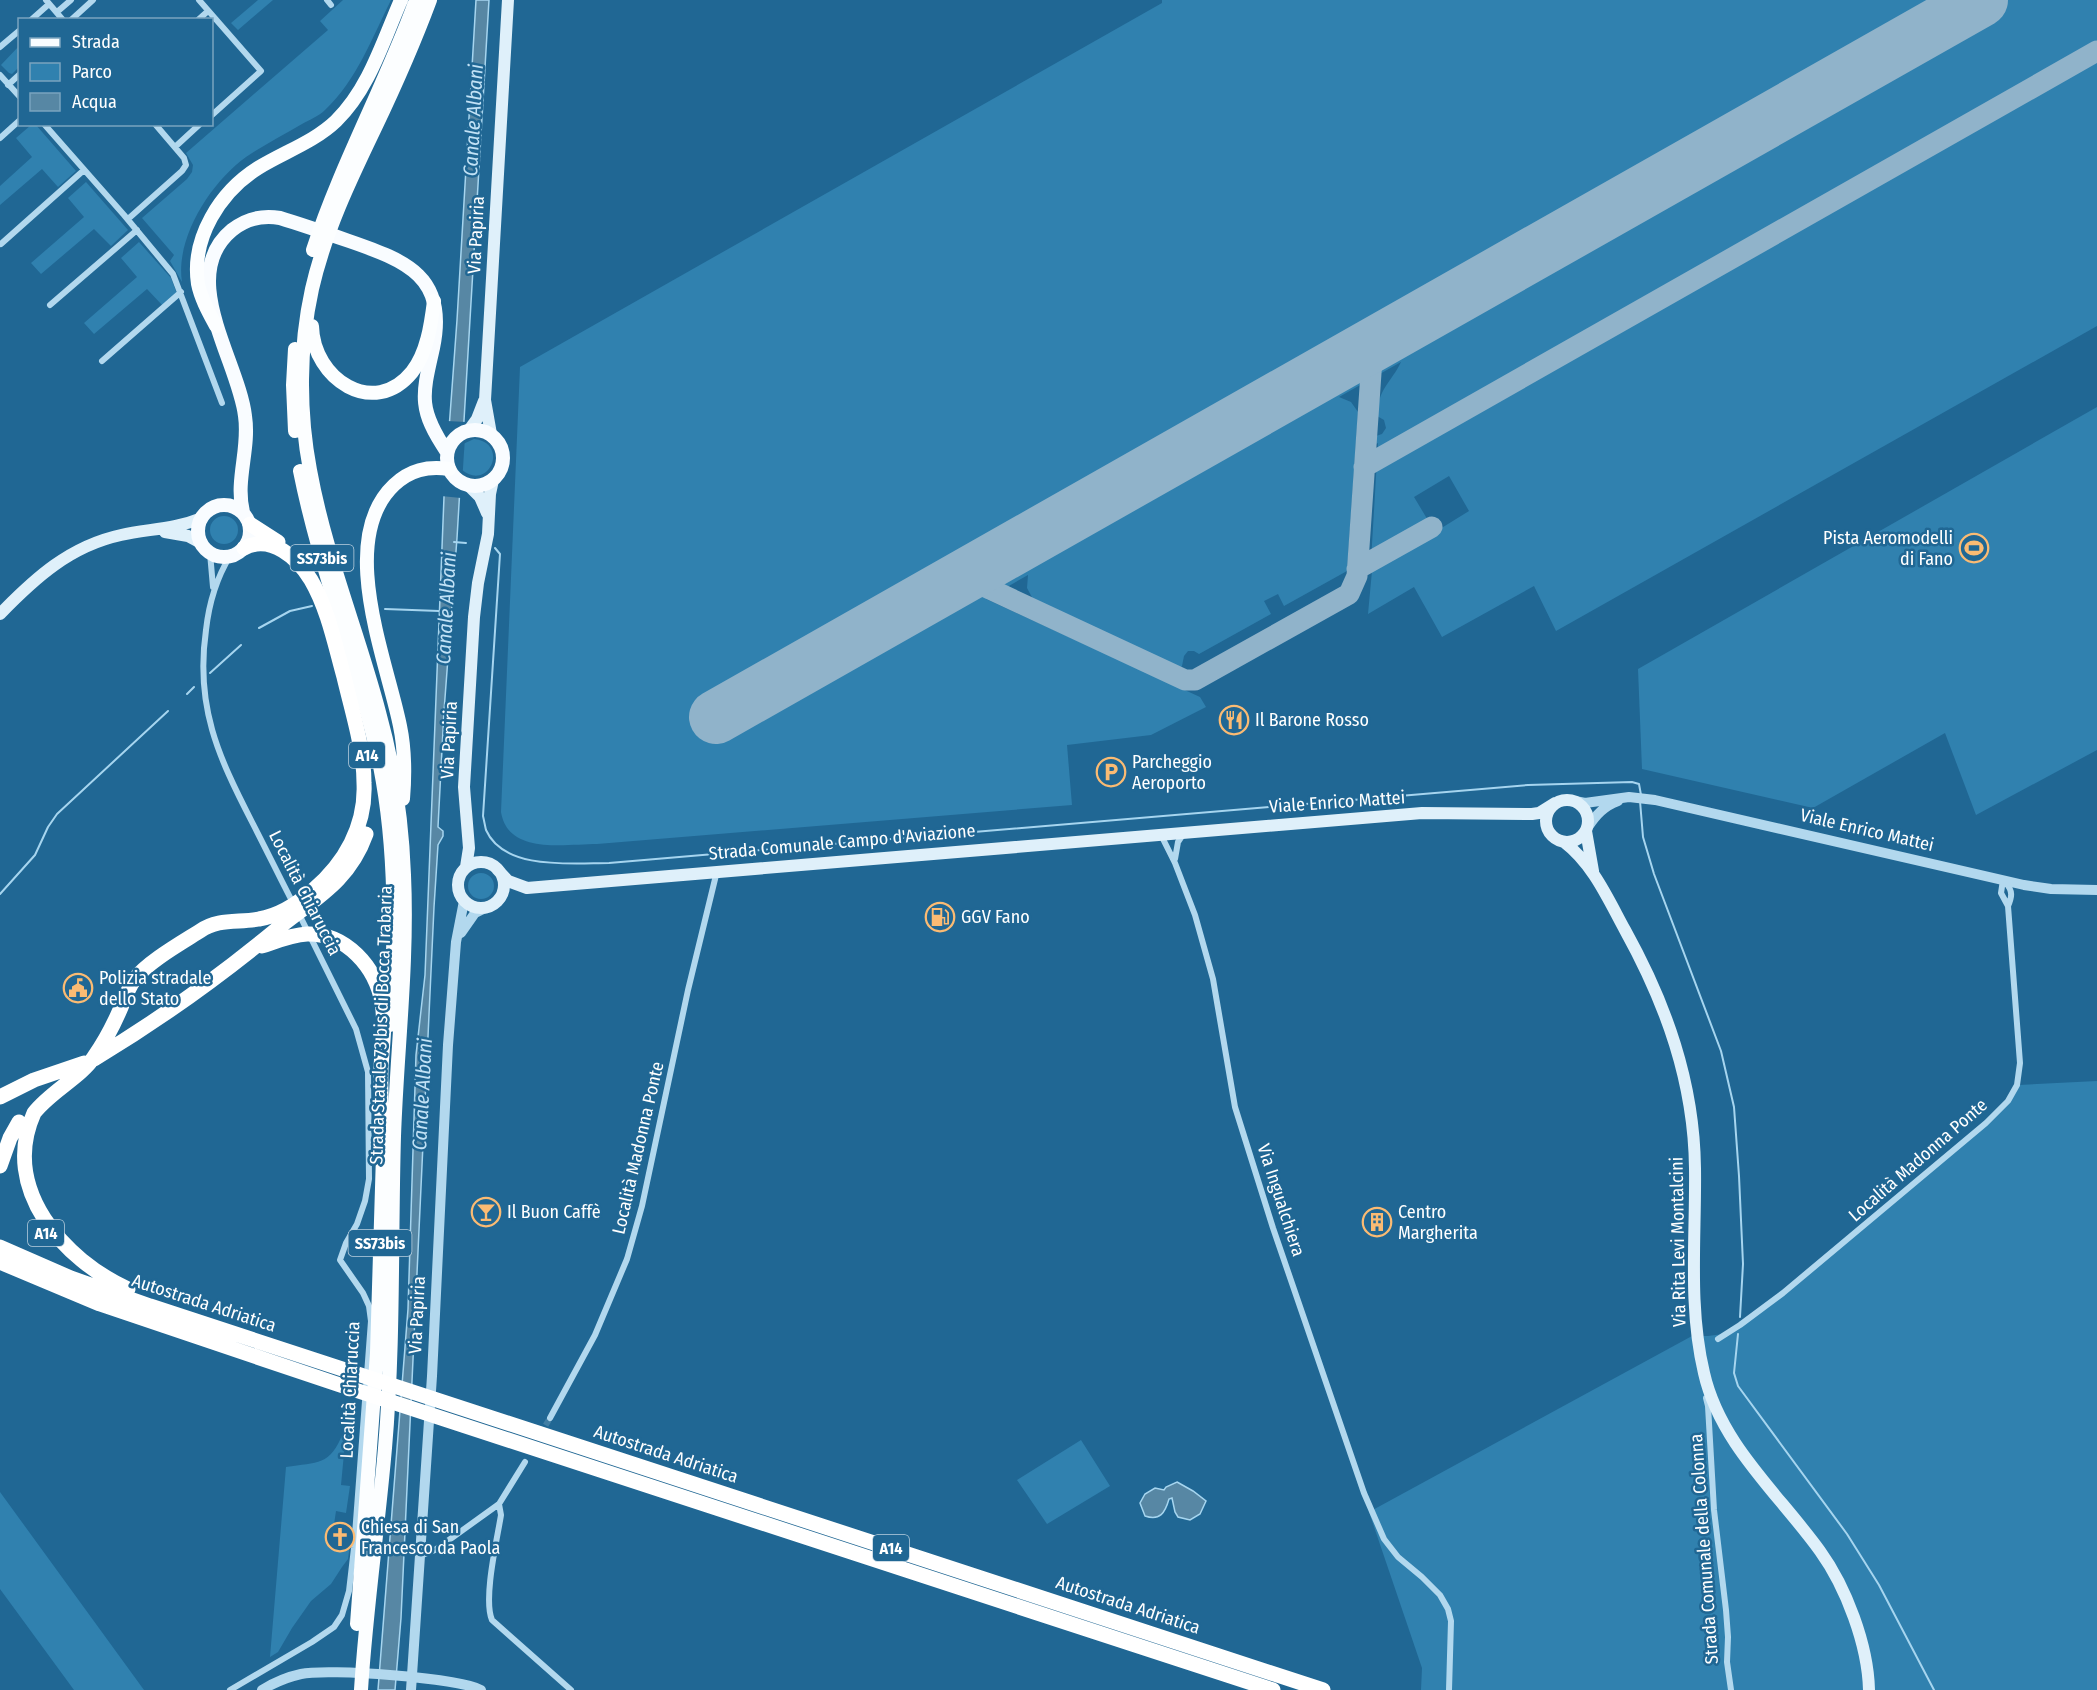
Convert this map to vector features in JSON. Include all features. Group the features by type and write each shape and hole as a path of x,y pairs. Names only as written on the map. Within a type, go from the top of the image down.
{"highway":[{"path":"216,326 201,293 197,274 201,242 210,219 225,197 246,177 315,137 346,110 363,85 401,0"},
{"name":"Strada Statale 73 bis di Bocca Trabaria","path":"352,1690 376,1353 383,1132 394,931 393,868 380,768 305,493 295,433 293,372 301,300 321,226 416,0"},
{"name":"Strada Statale 73 bis di Bocca Trabaria","path":"361,1690 385,1448 391,1354 394,1133 405,966 405,899 401,822 392,767 379,711 325,531 307,452 303,426 303,364 312,291 320,259 336,214 430,0"},
{"path":"312,291 313,336 315,349 321,361 328,372 344,384 367,392 390,388 412,372 425,343 434,301"},
{"path":"401,822 404,750 370,591 367,563 369,536 378,508 398,482 422,469 431,467 448,469"},
{"name":"A14","path":"0,1166 12,1133 26,1112 43,1095 161,1017 327,892 346,872 357,855 367,832 372,794 366,750 337,634 320,587 300,556 246,518"},
{"name":"A14","path":"230,1331 128,1290 82,1264 46,1232 26,1203 18,1180 16,1161 24,1129 42,1103 93,1060 129,988 140,973 210,925 262,919 288,909 324,881 352,842 360,820 364,794 362,757 339,658 319,596 307,574 286,552 264,544 254,544 244,548"},
{"path":"254,949 294,936 319,935 344,945 367,966 380,992 383,1009 381,1081 383,1132"},
{"name":"A14","path":"0,1097 39,1078 93,1060"},
{"name":"Autostrada Adriatica","path":"0,1247 95,1287 1323,1690"},
{"name":"Autostrada Adriatica","path":"0,1263 100,1304 453,1423 1273,1690"}],"main road":[{"name":"Via Papiria","path":"466,867 468,848 464,787 474,616 488,534 493,480 502,466 504,457 502,448 491,434 485,400 508,0"},
{"path":"155,531 188,536 223,557 230,556 244,548 251,532 240,494 240,471 245,446 246,419 241,393 216,326 210,280 214,256 225,237 242,224 261,217 277,217 382,252 402,262 422,279 434,301 436,329 425,387 429,423 447,452 448,469 460,482 469,486 480,497 489,516"},
{"name":"Via Papiria","path":"469,430 476,422 485,400"},
{"path":"429,423 442,433 455,437"},
{"path":"447,452 455,437 469,430 491,434"},
{"path":"0,614 46,570 74,552 111,537 155,531 202,518 226,498 240,471"},
{"path":"469,486 484,485 493,480"},
{"path":"214,507 230,505 246,518"},
{"path":"202,518 199,526 206,548"},
{"path":"1565,800 1575,801 1586,811 1587,829 1574,841 1564,842 1554,838 1546,827 1546,815 1555,803 1565,800"},
{"name":"Viale Enrico Mattei","path":"1160,834 1422,813 1468,812 1518,815 1539,813 1555,803"},
{"name":"Viale Enrico Mattei","path":"1518,815 1546,827"},
{"name":"Via Papiria","path":"465,823 472,843 483,862"},
{"name":"Via Rita Levi Montalcini","path":"1587,829 1594,875"},
{"name":"Strada Comunale Campo d'Aviazione","path":"491,905 527,888 1160,834"},
{"name":"Via Rita Levi Montalcini","path":"1564,842 1574,850 1594,875 1642,960 1664,1009 1678,1050 1686,1084 1693,1134 1695,1311 1704,1373 1711,1396 1728,1431 1744,1456 1820,1551 1840,1584 1863,1648 1869,1690"},
{"path":"497,869 504,886 501,896 491,905 472,906 464,901 459,893 460,874 466,867 475,863 483,862 497,869 508,881 527,888"}],"street":[{"path":"57,12 71,0"},
{"path":"73,18 93,0"},
{"path":"199,0 261,71 213,114"},
{"path":"33,18 47,2 62,18"},
{"path":"200,18 208,11"},
{"path":"0,47 18,32"},
{"path":"0,75 18,95"},
{"path":"8,85 18,77"},
{"path":"0,138 18,122"},
{"path":"46,126 173,274 222,403"},
{"path":"128,219 186,165 184,158 157,126"},
{"path":"175,147 198,126"},
{"path":"1,244 84,170"},
{"path":"50,305 137,230"},
{"path":"102,361 181,292"},
{"path":"206,548 213,591"},
{"path":"213,591 230,556"},
{"name":"Località Chiaruccia","path":"213,591 204,638 202,674 208,719 220,757 359,1036 367,1062 369,1081 369,1179 365,1201 357,1224 346,1243 340,1260 363,1293 369,1306 371,1321 350,1580 342,1615 333,1627 312,1642 230,1690"},
{"path":"1587,829 1597,814 1610,804 1629,797"},
{"name":"Viale Enrico Mattei","path":"1575,801 1585,803 1629,797 1655,800 2024,885 2059,890 2097,890"},
{"path":"1175,863 1178,842 1185,832"},
{"name":"Via Ingualchiera","path":"1160,834 1166,841 1195,915 1213,979 1235,1107 1270,1220 1364,1493 1384,1539 1398,1557 1440,1595 1448,1609 1450,1621 1449,1689"},
{"name":"Località Madonna Ponte","path":"550,1418 595,1335 627,1259 642,1206 717,870"},
{"path":"1985,876 2001,893 2008,906"},
{"path":"2001,893 2003,880"},
{"path":"2003,880 2010,887 2012,895"},
{"path":"2008,906 2012,895 2024,885"},
{"name":"Via Papiria","path":"411,1690 432,1376 448,1045 456,942 464,901"},
{"name":"Via Papiria","path":"456,942 475,913 491,905"},
{"name":"Località Madonna Ponte","path":"1718,1338 1740,1325 1783,1293 1940,1163 2008,1101 2017,1085 2020,1063 2008,906"},
{"name":"Strada Comunale della Colonna","path":"1692,1339 1708,1406 1714,1510 1726,1610 1727,1662 1731,1690"},
{"path":"420,1557 435,1550 499,1504 525,1462"},
{"path":"499,1504 501,1515 490,1595 490,1614 495,1623 571,1690"},
{"path":"262,1690 278,1681 302,1673 332,1672 446,1681 472,1685 481,1690"}],"green space":[{"path":"258,0 273,0 238,30 231,23"},
{"path":"343,0 391,0 355,72 325,110 246,157 220,181 198,212 190,230 181,265 182,282 170,261 174,255 142,218 192,172 193,165 186,153 328,30 320,21"},
{"path":"1162,0 2097,0 2097,326 1556,631 1534,586 1442,637 1414,587 1368,614 1372,571 1469,511 1449,476 1414,497 1432,527 1371,561 1378,443 1376,444 1376,436 1382,434 1386,428 1384,420 1377,416 1378,407 1382,392 1401,362 1339,397 1351,402 1358,412 1347,571 1284,606 1278,594 1264,601 1271,614 1199,654 1188,651 1180,668 1034,601 1027,588 1028,575 986,599 1200,697 1206,707 1151,735 1067,745 1072,805 597,844 539,844 514,835 506,826 501,812 520,367 1162,3"},
{"path":"18,47 18,68 12,74 1,65"},
{"path":"30,126 37,126 76,171 58,187 42,169 0,205 0,186 32,157 16,138"},
{"path":"86,182 128,230 111,246 94,229 41,274 31,263 84,217 68,198"},
{"path":"139,242 171,278 177,294 163,306 147,289 94,334 84,323 137,277 121,258"},
{"name":"Pista Aeromodelli di Fano","path":"2097,407 2097,750 1976,815 1945,733 1813,808 1642,769 1638,669"},
{"path":"474,439 485,442 493,456 492,464 480,475 472,475 462,470 463,444"},
{"path":"224,516 234,520 238,530 234,540 224,544 214,540 210,530 214,520"},
{"path":"481,873 490,877 494,886 490,895 481,899 472,895 468,886 472,877"},
{"path":"2097,1081 2097,1690 1421,1690 1422,1668 1369,1512 1692,1336 1723,1334 1769,1307 2006,1105 2019,1085"},
{"path":"343,1433 352,1434 351,1443 345,1443 341,1485 350,1486 346,1513 336,1511 333,1531 329,1531 327,1540 350,1544 348,1559 331,1584 311,1601 278,1652 270,1657 286,1467 315,1463 328,1457"},
{"path":"1081,1440 1110,1486 1047,1524 1017,1480"},
{"path":"0,1492 144,1690 74,1690 0,1589"}],"water":[{"name":"Canale Albani","path":"476,0 489,0 457,538 444,711 438,827 443,831 443,836 438,845 434,907 401,1618 395,1690 378,1690 408,1309 416,1055 425,975 444,497"},
{"path":"1177,1482 1206,1501 1200,1514 1190,1520 1178,1517 1172,1498 1169,1499 1166,1508 1158,1517 1145,1516 1140,1503 1145,1494 1155,1488 1164,1490"}],"pier":[{"path":"447,421 466,422 461,498 441,496"}],"waterway":[{"path":"454,542 466,543"},
{"path":"495,548 500,554 483,816 486,830 495,843 508,852 541,862 609,863 1528,785 1632,782 1639,784 1641,795"},
{"path":"259,628 290,611 312,606"},
{"name":"Canale Albani","path":"385,609 439,611"},
{"path":"210,673 241,645"},
{"path":"187,694 194,687"},
{"path":"0,894 35,855 57,814 168,711"},
{"path":"1640,801 1643,837 1654,874 1721,1051 1734,1107 1743,1264 1740,1317"},
{"path":"1738,1334 1734,1373 1738,1386 1847,1534 1879,1585 1934,1690"}],"taxiway":[{"path":"1364,467 2097,51"},
{"path":"964,577 1185,680 1195,680 1349,594 1357,576 1373,344"},
{"path":"1357,569 1432,527"}],"runway":[{"path":"716,717 1981,0"}],"tunnel":[{"path":"541,1433 550,1418"}],"place":[{"name":"Pista Aeromodelli di Fano","path":"1974,548"},
{"name":"Il Barone Rosso","path":"1234,720"},
{"name":"Parcheggio Aeroporto","path":"1111,772"},
{"name":"GGV Fano","path":"940,917"},
{"name":"Polizia stradale dello Stato","path":"78,988"},
{"name":"Il Buon Caffè","path":"486,1212"},
{"name":"Centro Margherita","path":"1377,1222"},
{"name":"Chiesa di San Francesco da Paola","path":"340,1537"}]}
